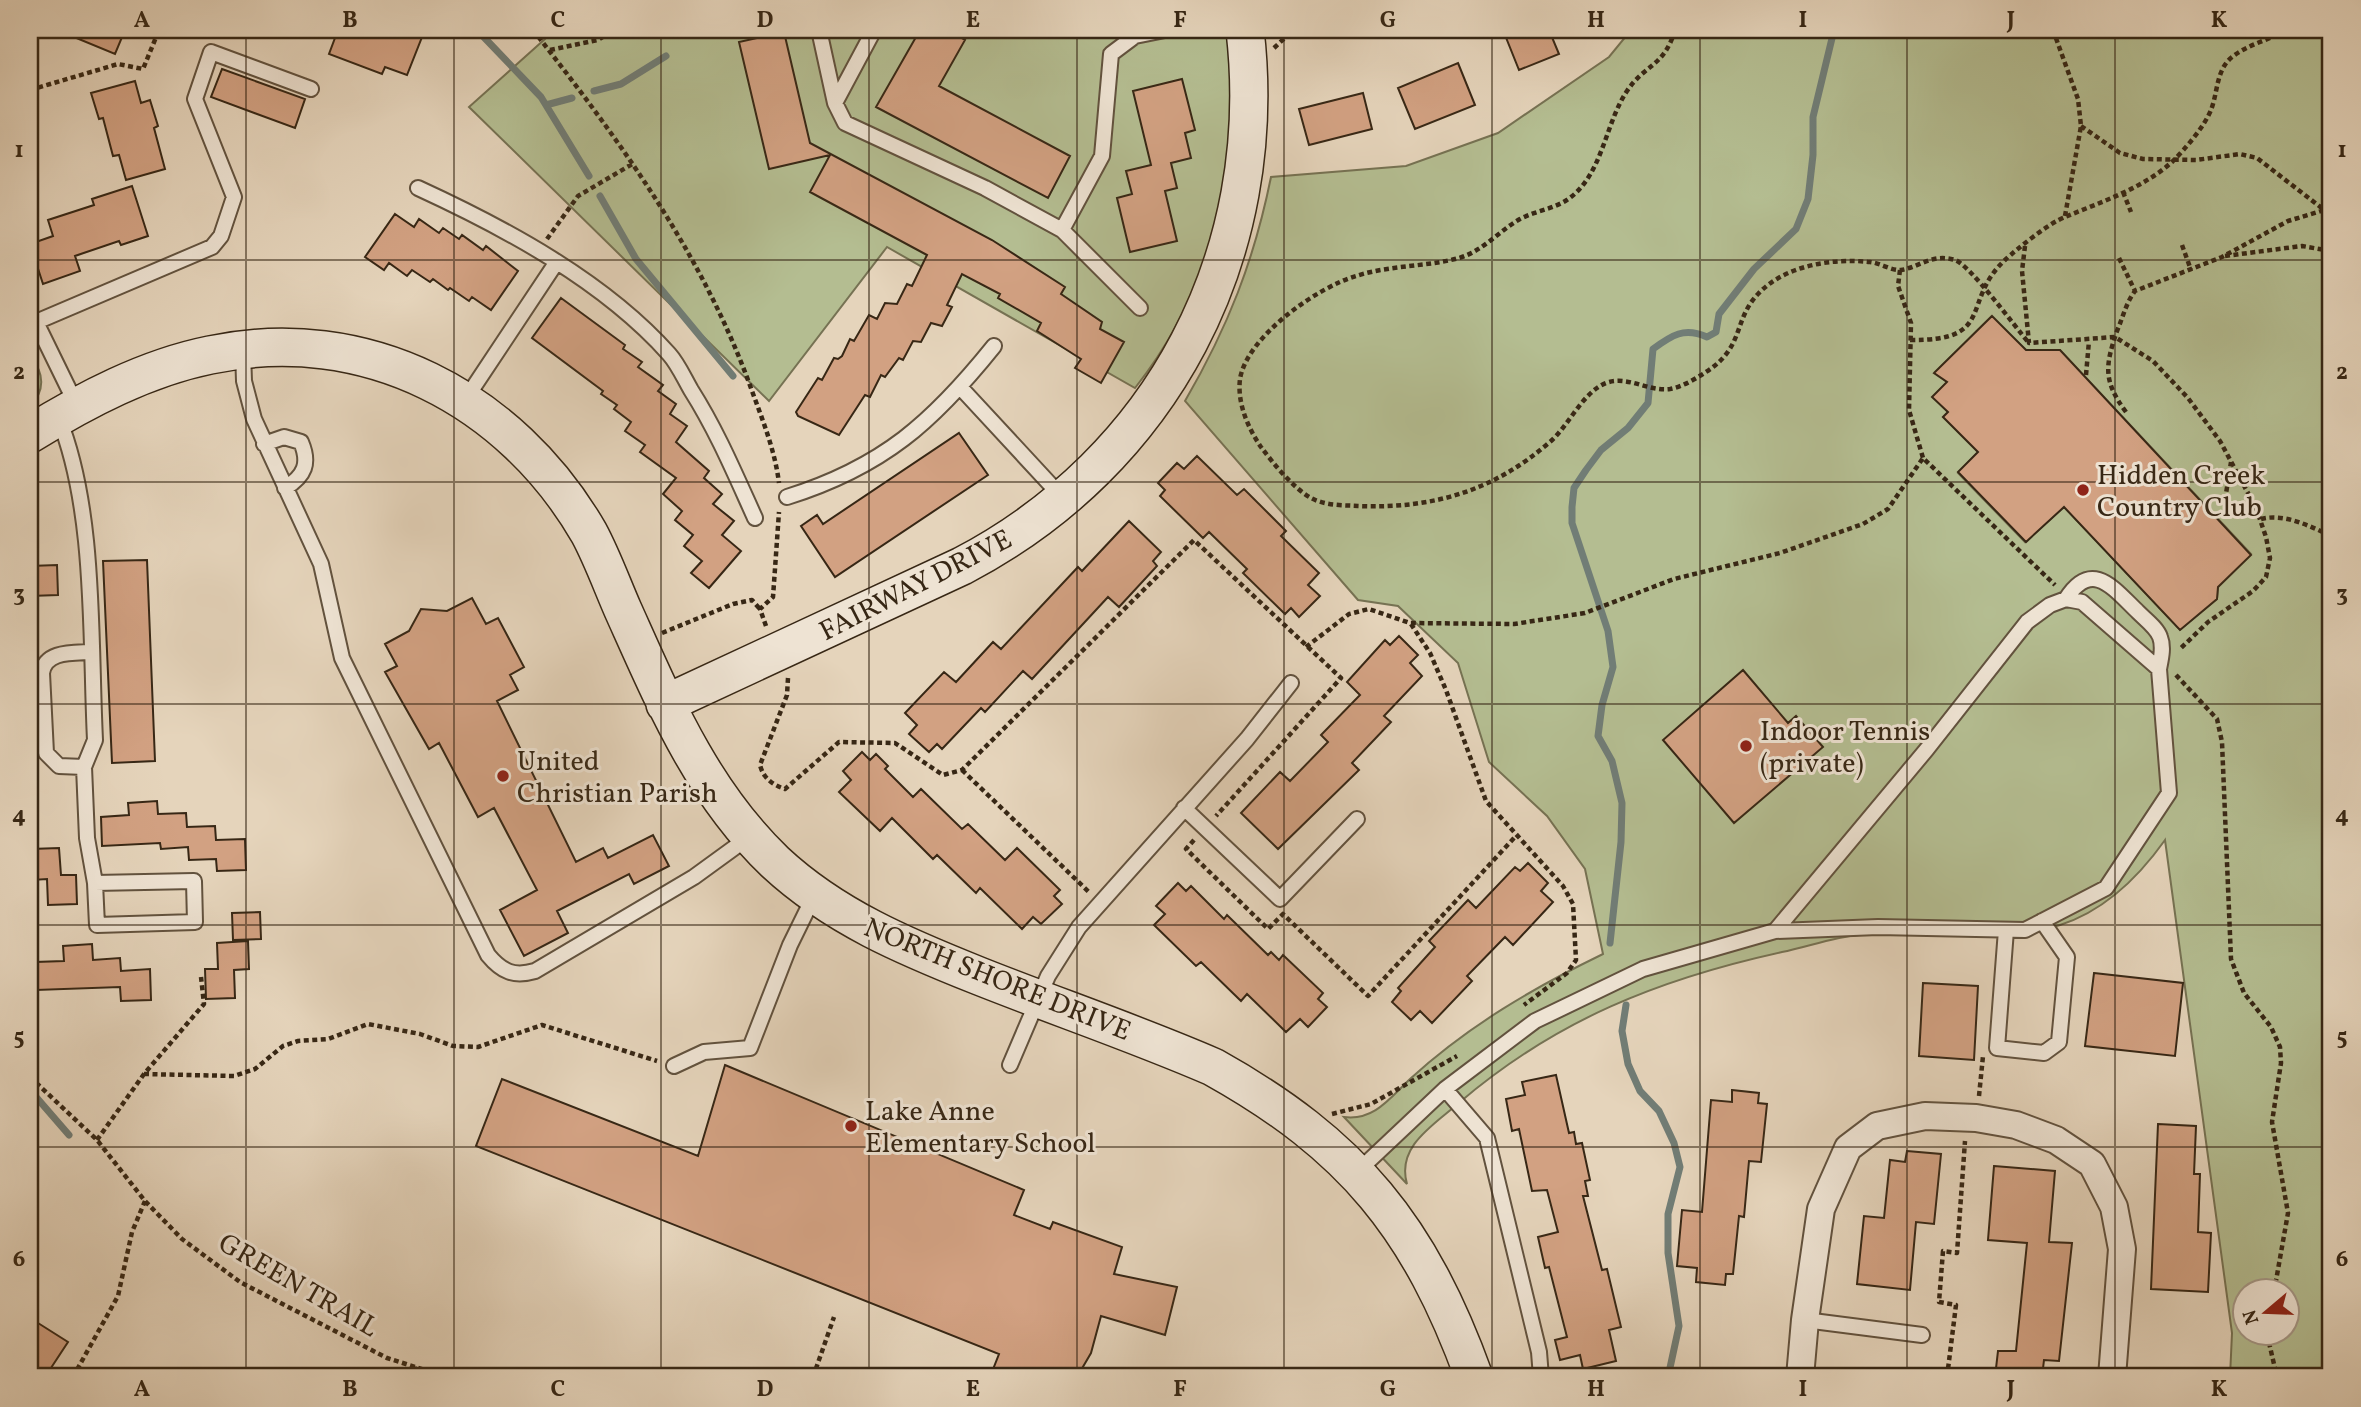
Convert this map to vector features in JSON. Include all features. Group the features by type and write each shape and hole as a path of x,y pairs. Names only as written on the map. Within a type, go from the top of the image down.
{"street":[{"name":"FAIRWAY DRIVE","path":"666,704 962,566 1014,536 1065,499 1132,430 1165,384 1194,334 1219,277 1234,226 1250,118 1245,30"},
{"name":"NORTH SHORE DRIVE","path":"55,419 181,362 243,351 316,349 362,356 401,367 465,400 509,436 565,496 590,536 687,749 713,790 750,837 815,895 897,943 1213,1067 1260,1093 1303,1124 1356,1173 1407,1236 1454,1321 1474,1377"},
{"path":"1800,1377 1805,1320 1821,1209 1847,1148 1877,1126 1925,1116 1972,1118 2016,1125 2056,1140 2092,1164 2114,1207 2122,1249 2112,1377"}],"lane":[{"path":"819,30 835,103 845,122 985,188 1062,230 1140,308"},
{"path":"835,103 874,30"},
{"path":"1062,230 1101,156 1111,54 1135,36 1166,30"},
{"path":"95,883 194,881 195,922 97,925 95,883 87,838 84,767 95,740 80,489 71,449 55,419 33,324 96,294 203,253 221,236 234,197 195,99 211,52 311,89"},
{"path":"418,188 493,223 538,251 621,309 670,355 716,430 755,518"},
{"path":"465,400 556,263"},
{"path":"782,494 857,470 880,456 932,418 961,388 994,346"},
{"path":"243,351 249,401 264,444 321,564 333,624 348,671 482,943 498,967 523,975 535,971 694,877 750,837"},
{"path":"961,388 1065,499"},
{"path":"264,444 284,437 301,442 307,456 305,470 296,481 285,488"},
{"path":"1356,1173 1445,1089 1535,1021 1631,975 1775,931 1878,927 2025,930 2106,888 2169,793 2159,669 2162,649 2160,634 2108,583 2093,578 2076,583 2066,598 2050,605 2027,622 1927,749 1775,931"},
{"path":"2066,598 2082,602 2159,669"},
{"path":"84,767 59,766 46,753 41,674 46,662 54,657 90,652"},
{"path":"1010,1065 1037,999 1063,950 1100,902 1247,739 1291,683"},
{"path":"1184,808 1280,899 1357,819"},
{"path":"674,1066 704,1052 750,1048 790,945 815,895"},
{"path":"2006,930 1997,1048 2045,1053 2059,1042 2067,957 2042,921"},
{"path":"1445,1089 1487,1138 1539,1352 1541,1377"},
{"path":"1805,1320 1922,1335"}],"path":[{"path":"30,90 118,64 143,69 159,30"},
{"path":"232,30 238,30"},
{"path":"533,30 634,163 697,264 740,356 772,448 782,494 773,597 760,609"},
{"path":"550,50 598,40 614,30"},
{"path":"1675,30 1670,48 1660,61 1637,79 1625,93 1585,184 1570,198 1523,218 1475,252 1437,262 1361,274 1314,294 1264,339 1248,359 1240,380 1247,425 1264,450 1310,498 1330,505 1397,507 1433,503 1500,475 1553,439 1595,390 1606,383 1624,381 1658,389 1673,389 1710,370 1728,353 1738,337 1745,313 1758,294 1776,279 1802,267 1828,262 1876,262 1900,270 1935,258 1958,260 1973,274 2029,343"},
{"path":"2053,30 2078,99 2081,126 2064,217"},
{"path":"1910,340 1947,339 1958,335 1978,310 1984,290 2006,260 2045,228 2123,192 2173,161 2211,111 2222,69 2232,57 2290,30"},
{"path":"2081,126 2120,153 2173,161 2240,154 2257,158 2323,209"},
{"path":"538,251 578,195 634,163"},
{"path":"2123,192 2131,212"},
{"path":"2126,412 2110,387 2108,356 2127,302 2135,291 2222,257 2288,221 2331,208"},
{"path":"2182,245 2191,270"},
{"path":"2025,246 2023,298 2029,343"},
{"path":"2222,257 2302,246 2331,251"},
{"path":"2119,258 2135,291"},
{"path":"1900,270 1898,286 1910,323 1909,410 1923,458 2045,573 2066,598"},
{"path":"2029,343 2089,341 2115,337 2152,361 2188,398 2231,461 2260,519 2270,558 2266,577 2253,591 2208,622 2159,669 2185,681 2217,719 2222,742 2231,959 2240,985 2271,1027 2280,1047 2281,1063 2272,1122 2288,1213 2276,1278"},
{"path":"2086,375 2089,341"},
{"path":"1306,647 1349,614 1369,609 1410,623 1514,624 1585,614 1674,579 1780,553 1863,524 1888,509 1923,458"},
{"path":"2225,500 2231,461"},
{"path":"2260,519 2287,519 2331,536"},
{"path":"788,677 788,695 760,765 765,777 777,786 785,789 839,742 888,741 943,775 962,770 1194,541 1312,653"},
{"path":"662,634 733,604 752,600 760,609 766,628"},
{"path":"1410,623 1430,653 1447,690 1486,801 1563,886 1573,904 1576,960 1567,973 1522,1006"},
{"path":"962,770 1100,902"},
{"path":"97,1140 144,1074 204,1004 201,977"},
{"path":"144,1074 234,1076 255,1069 284,1046 298,1041 328,1039 368,1024 421,1034 453,1046 478,1047 542,1025 674,1066"},
{"path":"1947,1377 1956,1304 1939,1302 1943,1251 1957,1253 1972,1118 1984,1050"},
{"path":"1329,1114 1371,1104 1466,1051"},
{"name":"GREEN TRAIL","path":"30,1077 97,1140 145,1201 182,1240 240,1282 387,1358 447,1377"},
{"path":"73,1377 118,1296 132,1232 145,1201"},
{"path":"813,1377 834,1317"},
{"path":"2270,1348 2277,1377"},
{"path":"411,1377 415,1366"}],"green space":[{"path":"555,30 1227,30 1231,124 1227,172 1204,264 1185,308 1162,349 1135,388 887,247 769,401 469,107"},
{"name":"Hidden Creek Country Club","path":"1631,30 2331,30 2331,1377 2230,1377 2232,1333 2165,840 2119,892 2091,911 2060,925 2011,935 1884,934 1840,938 1693,975 1611,1006 1534,1048 1496,1073 1429,1128 1412,1147 1407,1158 1407,1184 1344,1117 1364,1115 1381,1107 1432,1060 1478,1025 1551,980 1603,954 1585,869 1547,816 1489,762 1458,663 1398,606 1358,600 1185,401 1214,347 1238,293 1271,177 1406,166 1498,133 1609,57","holes":["1991,317 2026,350 2060,350 2251,554 2218,587 2217,599 2180,630 2064,507 2025,542 1958,473 1978,452 1943,417 1948,412 1933,397 1947,382 1935,372"]},
{"path":"30,357 41,376 41,388 30,406"}],"building":[{"path":"57,30 125,30 115,54"},
{"path":"338,30 381,30 396,35 398,30 403,30 422,37 407,75 385,67 382,74 329,54"},
{"path":"920,30 947,30 965,40 939,86 1070,156 1048,198 876,107"},
{"path":"1503,30 1549,30 1559,54 1519,70"},
{"path":"784,32 810,143 992,240 1065,287 1061,294 1102,322 1100,329 1124,342 1101,383 1075,368 1081,359 1037,331 1041,323 998,298 1000,294 962,274 947,305 952,307 942,326 931,323 921,342 913,341 903,360 899,358 885,377 881,375 870,397 865,395 839,435 798,416 796,412 818,378 822,380 834,358 842,356 850,339 854,341 869,315 877,319 885,303 897,304 907,284 912,286 927,255 810,192 830,155 769,169 739,42"},
{"path":"1458,63 1475,105 1415,129 1398,88"},
{"path":"222,69 305,99 295,128 211,97"},
{"path":"1182,79 1195,130 1185,133 1191,158 1171,163 1177,188 1165,191 1177,241 1130,252 1117,198 1132,194 1126,171 1151,165 1133,91"},
{"path":"135,81 141,103 150,100 158,126 154,128 165,169 126,180 119,155 113,156 103,118 99,119 91,93"},
{"path":"1363,93 1372,129 1309,145 1299,109"},
{"path":"132,186 148,236 121,245 119,241 75,256 80,271 43,284 30,244 53,236 48,220 94,205 92,199"},
{"path":"395,214 414,227 419,219 439,233 443,228 459,239 462,235 483,250 486,246 518,271 491,310 472,297 469,301 450,288 448,290 433,279 430,282 412,270 407,276 389,263 384,270 365,257"},
{"path":"561,298 625,345 623,349 642,362 638,367 663,385 658,391 676,404 670,414 687,426 676,442 709,471 704,478 722,494 713,504 734,521 722,535 741,551 709,588 691,573 702,561 684,546 693,535 675,520 682,511 663,494 676,478 640,452 645,445 625,431 631,422 614,409 617,405 601,394 603,391 532,338"},
{"name":"Hidden Creek Country Club","path":"1992,316 2026,350 2060,350 2251,555 2218,587 2217,599 2180,630 2064,507 2026,542 1958,472 1978,452 1943,417 1948,412 1932,397 1947,382 1934,373"},
{"path":"959,433 988,475 835,577 801,526 817,515 823,524"},
{"path":"1197,456 1237,495 1244,489 1286,531 1281,536 1319,573 1308,585 1320,596 1299,617 1291,608 1285,614 1243,573 1247,569 1209,532 1203,538 1160,496 1165,490 1158,483 1177,463 1184,469"},
{"path":"1129,521 1161,552 1153,561 1157,566 1119,607 1108,597 1032,679 1023,671 985,712 981,708 942,749 937,744 929,752 909,734 917,725 905,713 944,672 956,682 993,642 1001,649 1078,567 1082,571"},
{"path":"147,560 155,761 112,763 103,561"},
{"path":"57,565 58,595 30,596 30,566"},
{"name":"United Christian Parish","path":"472,598 486,624 498,618 524,667 510,675 518,690 497,701 576,862 603,848 608,858 653,835 669,866 634,884 629,874 557,911 568,933 524,956 500,910 537,890 494,808 478,817 439,743 429,749 385,672 397,666 385,644 409,631 421,609 447,611"},
{"path":"1399,636 1418,655 1410,663 1422,676 1384,716 1391,722 1352,763 1359,770 1278,849 1241,813 1280,772 1290,781 1328,742 1321,735 1360,695 1347,682 1385,640 1390,645"},
{"name":"Indoor Tennis (private)","path":"1743,670 1788,723 1796,716 1823,747 1734,823 1663,740"},
{"path":"862,752 870,760 876,754 888,766 885,769 913,797 921,789 962,829 968,824 1005,860 1017,848 1060,890 1054,896 1062,904 1041,924 1033,917 1022,929 980,888 976,893 937,855 933,859 892,818 880,831 839,792 851,780 843,771"},
{"path":"157,801 158,814 186,813 187,827 215,826 216,840 245,839 246,870 217,871 216,859 189,860 188,847 161,849 160,843 102,846 101,817 129,815 128,803"},
{"path":"59,848 61,875 76,875 77,904 48,905 47,879 32,880 31,849"},
{"path":"1528,863 1548,883 1541,891 1553,902 1513,945 1505,937 1467,976 1472,981 1432,1023 1420,1011 1411,1020 1392,1002 1401,991 1398,988 1435,947 1429,941 1468,900 1476,908 1515,867 1520,871"},
{"path":"1178,883 1186,891 1191,886 1224,919 1227,915 1268,955 1271,952 1279,960 1283,955 1323,993 1318,999 1327,1007 1308,1027 1300,1019 1286,1032 1247,994 1241,1001 1201,962 1196,966 1154,925 1165,914 1156,906"},
{"path":"260,912 261,939 233,940 232,913"},
{"path":"248,941 249,969 234,970 235,998 206,999 205,969 218,969 217,943"},
{"path":"92,944 93,960 120,958 121,971 150,969 151,1000 121,1001 120,987 36,990 35,962 64,961 63,946"},
{"path":"2094,973 2183,983 2175,1056 2085,1046"},
{"path":"1923,983 1978,986 1974,1060 1919,1056"},
{"path":"725,1065 1024,1190 1014,1215 1050,1229 1053,1222 1122,1247 1114,1274 1177,1287 1165,1335 1101,1316 1091,1353 1077,1377 990,1377 999,1354 476,1146 502,1079 698,1156"},
{"path":"1556,1075 1569,1133 1574,1132 1576,1144 1582,1143 1590,1180 1585,1181 1588,1196 1583,1196 1602,1270 1607,1269 1621,1327 1609,1330 1616,1361 1583,1369 1580,1355 1560,1360 1555,1340 1567,1337 1549,1267 1545,1268 1538,1237 1558,1232 1547,1190 1532,1191 1519,1129 1512,1131 1506,1099 1525,1095 1522,1082"},
{"path":"1732,1090 1759,1093 1758,1103 1767,1104 1761,1162 1749,1161 1744,1217 1739,1216 1733,1274 1726,1274 1725,1285 1696,1282 1697,1268 1677,1266 1682,1210 1702,1212 1711,1100 1732,1102"},
{"path":"2158,1124 2196,1126 2194,1174 2200,1174 2198,1232 2211,1233 2208,1292 2151,1289"},
{"path":"1907,1151 1941,1154 1934,1224 1916,1222 1910,1290 1857,1284 1864,1216 1884,1218 1890,1160 1905,1162"},
{"path":"1994,1166 2055,1171 2049,1242 2072,1243 2059,1361 2044,1360 2042,1377 1995,1377 1998,1351 2016,1351 2027,1243 1988,1240"},
{"path":"38,1323 68,1342 45,1377 30,1377 30,1337"}],"waterway":[{"path":"477,30 541,97 589,176"},
{"path":"1610,943 1621,842 1622,803 1612,761 1598,736 1602,705 1613,667 1608,631 1572,523 1574,488 1601,450 1628,428 1648,403 1653,349 1679,334 1692,333 1707,337 1716,332 1719,314 1754,269 1796,229 1808,199 1813,155 1813,117 1834,30"},
{"path":"594,91 621,84 666,56"},
{"path":"546,105 572,98"},
{"path":"600,196 636,259 733,376"},
{"path":"1626,1005 1622,1031 1628,1064 1640,1091 1659,1111 1674,1143 1680,1167 1668,1214 1668,1253 1679,1326 1668,1377"},
{"path":"30,1090 69,1135"}],"place":[{"name":"Hidden Creek Country Club","path":"2083,490"},
{"name":"Indoor Tennis (private)","path":"1746,746"},
{"name":"United Christian Parish","path":"503,776"},
{"name":"Lake Anne Elementary School","path":"851,1126"}]}
